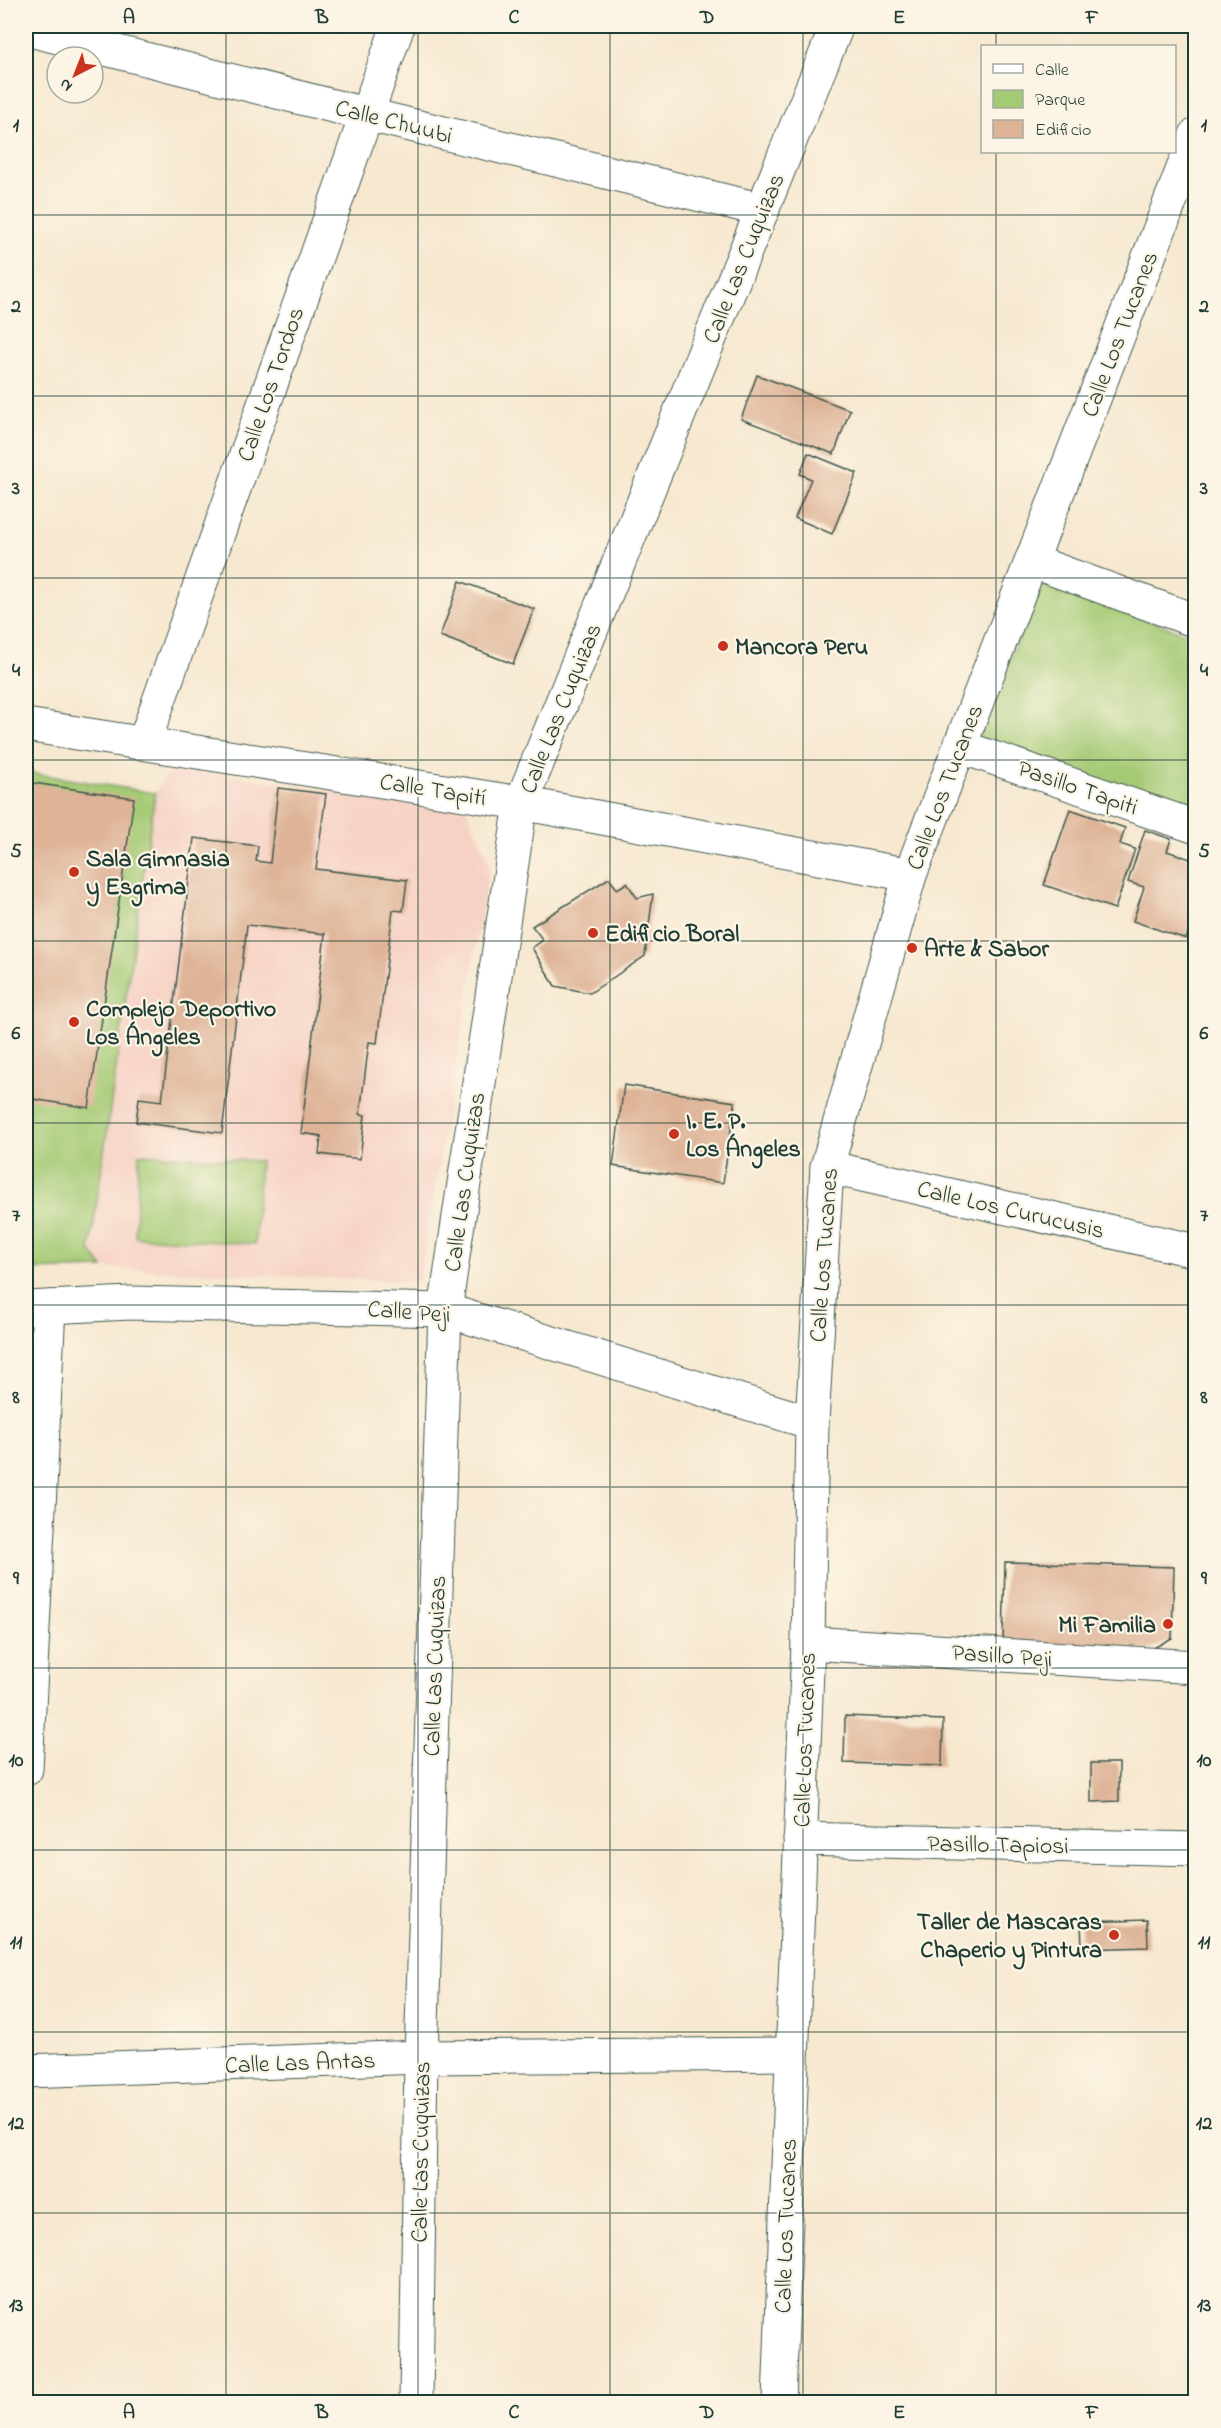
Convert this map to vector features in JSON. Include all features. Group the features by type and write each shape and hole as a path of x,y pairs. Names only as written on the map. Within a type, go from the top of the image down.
{"street":[{"name":"Calle Los Tordos","path":"144,743 398,26"},
{"name":"Calle Las Cuquizas","path":"416,2403 421,2057 445,1310 521,803 837,26"},
{"name":"Calle Chuubi","path":"26,29 763,210"},
{"name":"Calle Los Tucanes","path":"779,2403 808,1643 812,1423 827,1167 910,874 1196,135"},
{"path":"1031,561 1196,621"},
{"name":"Calle Tapití","path":"26,726 521,803 910,874"},
{"name":"Pasillo Tapiti","path":"961,747 1196,827"},
{"name":"Calle Los Curucusis","path":"827,1167 1196,1251"},
{"name":"Calle Peji","path":"37,1308 131,1303 445,1310 812,1423"},
{"path":"26,1769 37,1308"},
{"name":"Pasillo Peji","path":"808,1643 1196,1667"},
{"name":"Pasillo Tapiosi","path":"800,1839 1196,1849"},
{"name":"Calle Las Antas","path":"26,2071 421,2057 791,2054"}],"shaded area":[{"path":"182,769 466,809 490,863 419,1282 103,1268 90,1250 155,793 169,773"}],"green space":[{"path":"1041,581 1195,637 1195,815 978,739"},
{"name":"Complejo Deportivo Los Ángeles","path":"26,772 155,793 90,1250 103,1268 26,1270"},
{"path":"139,1154 260,1161 255,1244 135,1237"}],"building":[{"path":"757,375 850,410 834,454 741,419"},
{"path":"808,453 857,473 832,534 795,518 811,479 800,474"},
{"path":"460,581 534,609 513,664 440,636"},
{"path":"26,782 134,798 89,1108 26,1098"},
{"path":"278,788 326,794 316,869 407,880 403,911 393,910 377,1043 369,1042 360,1114 365,1115 360,1159 319,1154 321,1136 301,1133 325,934 247,925 222,1133 136,1122 139,1098 162,1101 194,838 258,846 256,861 270,863"},
{"path":"1070,809 1125,828 1120,844 1135,849 1115,909 1044,885"},
{"path":"1145,830 1171,839 1167,851 1196,861 1196,910 1186,939 1133,921 1144,887 1128,882"},
{"name":"Edificio Boral","path":"609,878 617,889 627,883 637,898 653,894 645,956 590,993 555,986 532,948 543,940 532,926"},
{"name":"I. E. P. Los Ángeles","path":"624,1085 735,1102 723,1183 613,1166"},
{"path":"1005,1562 1174,1567 1172,1638 1150,1650 1003,1643"},
{"path":"845,1716 943,1720 942,1766 844,1763"},
{"path":"1091,1763 1119,1763 1119,1801 1091,1802"},
{"name":"Taller de Mascaras Chaperio y Pintura","path":"1147,1920 1148,1947 1082,1949 1081,1922"}],"place":[{"name":"Mancora Peru","path":"723,646"},
{"name":"Sala Gimnasia y Esgrima","path":"74,872"},
{"name":"Edificio Boral","path":"593,933"},
{"name":"Arte & Sabor","path":"912,948"},
{"name":"Complejo Deportivo Los Ángeles","path":"74,1022"},
{"name":"I. E. P. Los Ángeles","path":"674,1134"},
{"name":"Mi Familia","path":"1168,1624"},
{"name":"Taller de Mascaras Chaperio y Pintura","path":"1114,1935"}]}
